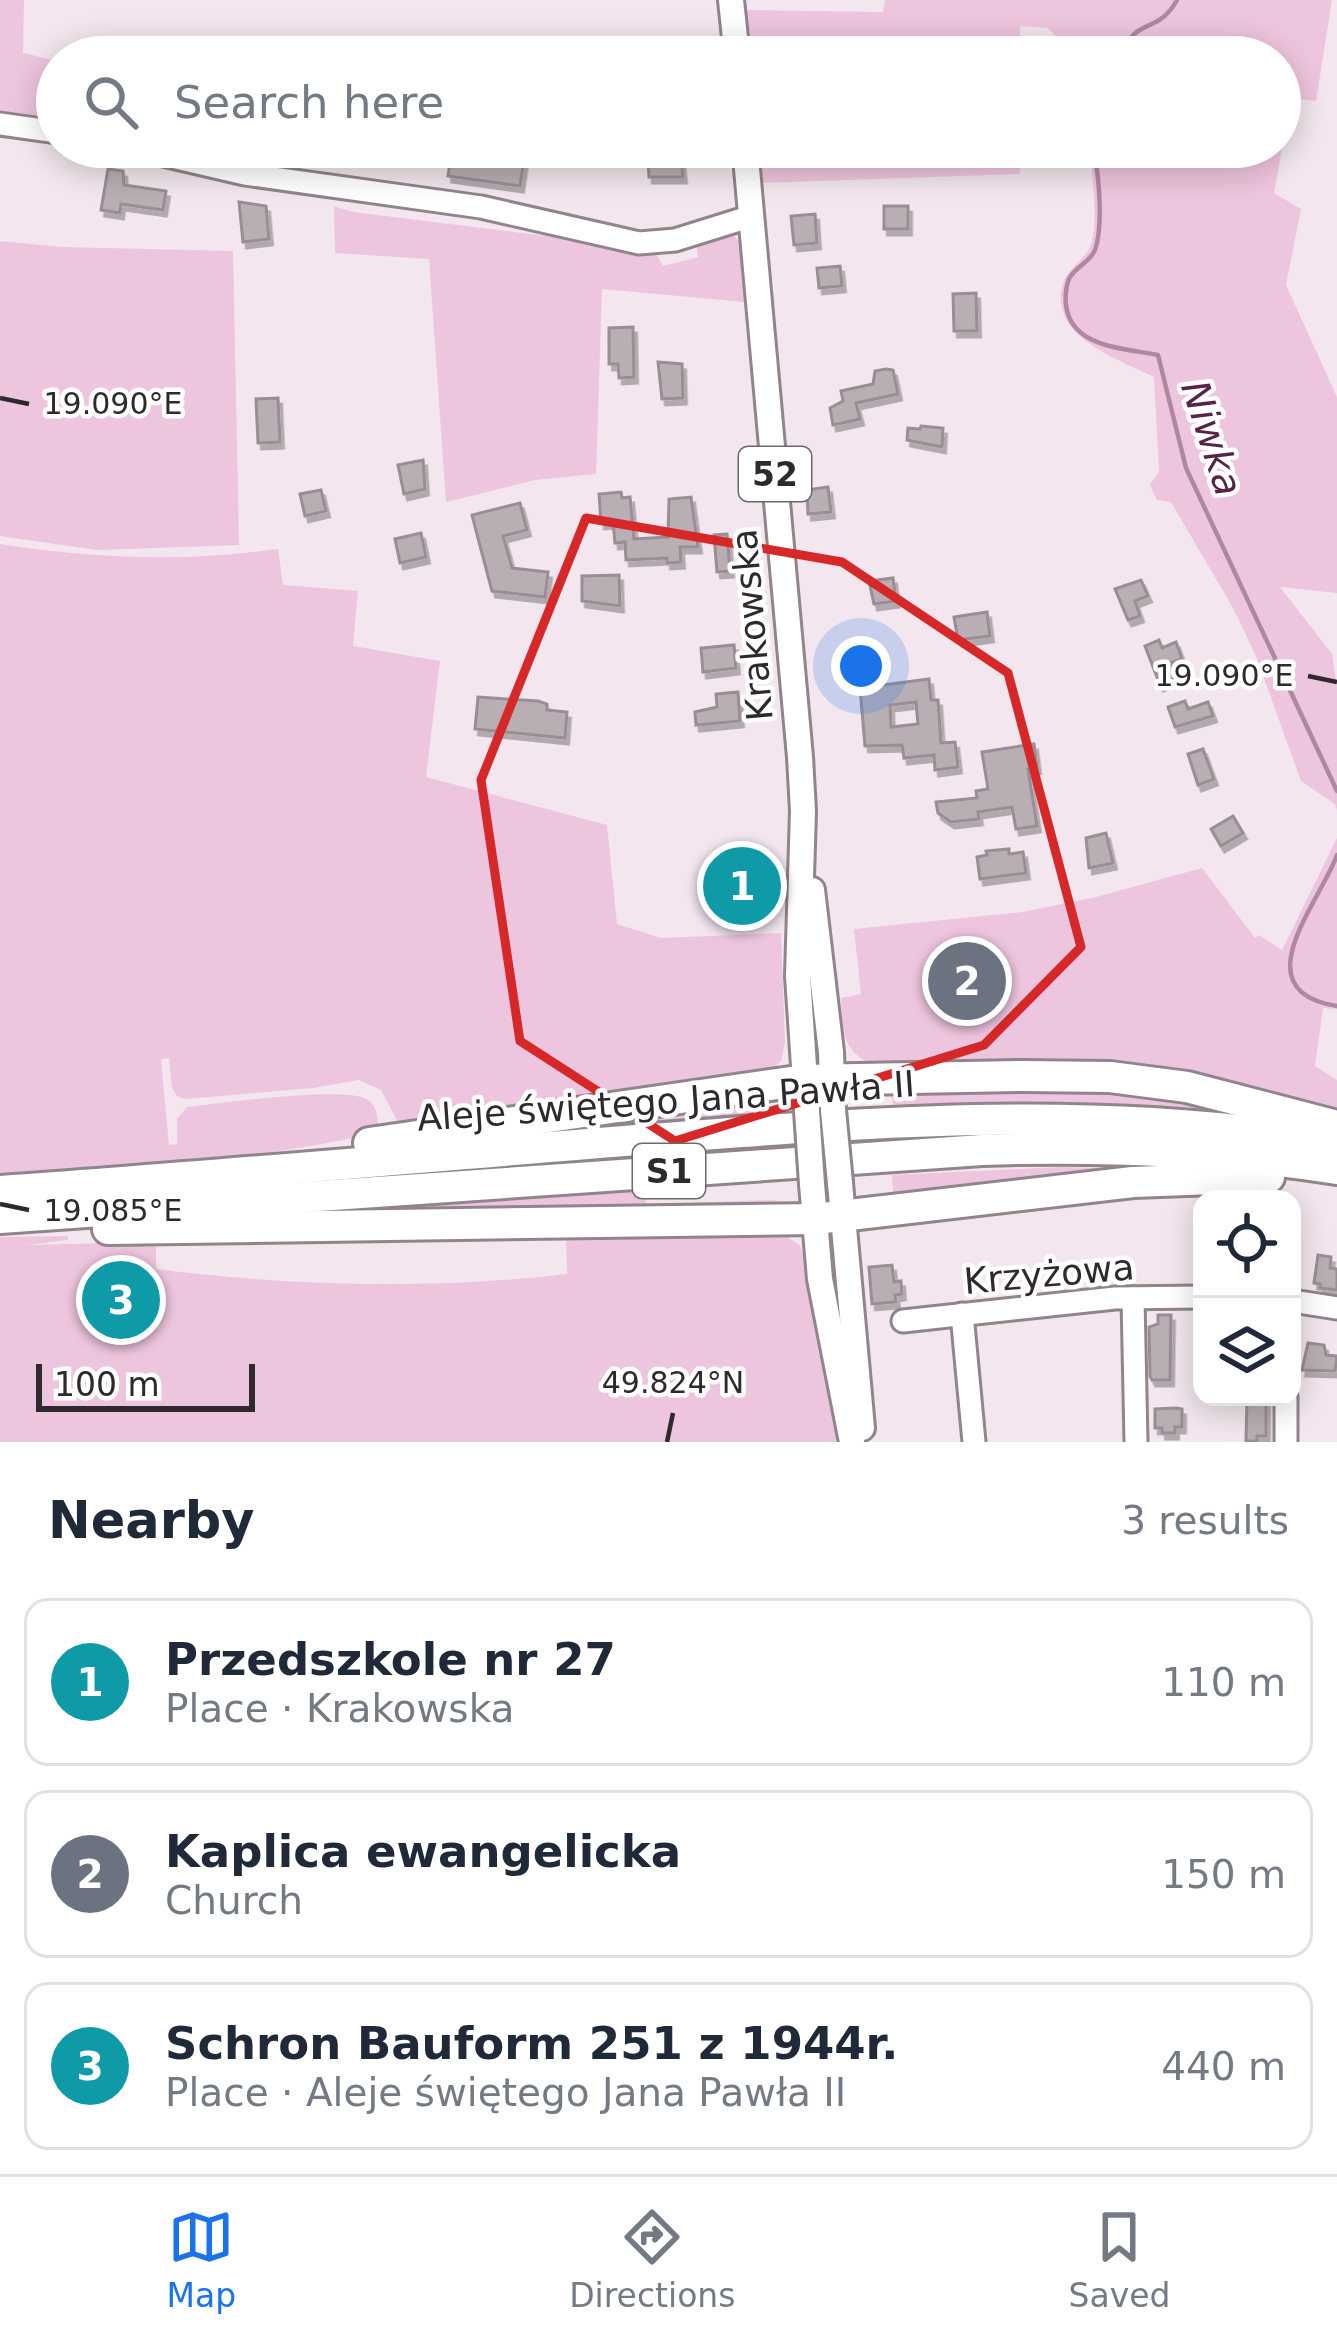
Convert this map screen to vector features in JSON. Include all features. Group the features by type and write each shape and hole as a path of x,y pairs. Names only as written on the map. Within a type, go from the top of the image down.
{"highway":[{"path":"187,1178 310,1151 819,1095 1110,1077 1230,1095 1337,1126"},
{"name":"Aleje świętego Jana Pawła II","path":"0,1191 723,1133 971,1119 1055,1118 1220,1127 1337,1144"},
{"name":"Aleje świętego Jana Pawła II","path":"0,1222 982,1150 1120,1148 1204,1153 1337,1174"},
{"path":"0,1222 112,1230 829,1218 1176,1178 1337,1174"}],"main road":[{"path":"731,0 734,36"},
{"name":"Krakowska","path":"747,168 803,811 798,976 840,1183 829,1218 820,1279 852,1442"},
{"name":"Krakowska","path":"819,1095 812,1184 829,1218 864,1442"}],"street":[{"path":"0,124 36,129"},
{"path":"219,168 481,207 639,243 675,240 752,216"},
{"name":"Krzyżowa","path":"903,1321 1133,1298 1193,1297"},
{"path":"1133,1298 1136,1442"},
{"path":"1301,1302 1337,1308"},
{"path":"962,1314 974,1442"},
{"path":"1286,1406 1286,1442"}],"highlighted area":[{"path":"586,518 842,562 1008,673 1081,947 984,1045 675,1141 520,1041 481,780"}],"shaded area":[{"path":"0,0 24,0 23,53 36,56 36,122 0,117"},
{"path":"885,0 1332,0 1316,101 1301,99 1301,36 1055,36 1048,28 1020,26 1020,36 747,36 745,10 883,12"},
{"path":"759,168 1020,168 1020,174 761,183"},
{"path":"1092,168 1278,168 1274,193 1301,209 1286,285 1337,397 1337,593 1280,587 1332,654 1337,687 1337,810 1301,781 1256,656 1233,608 1171,502 1157,500 1150,485 1159,471 1154,377 1091,344 1067,320 1061,305 1062,287 1090,248 1095,210"},
{"path":"334,206 547,236 550,229 655,252 663,266 698,257 696,242 720,233 722,237 733,235 740,242 744,302 602,289 596,474 535,480 446,502 429,259 335,253"},
{"path":"0,241 233,251 239,545 97,550 0,536"},
{"path":"0,544 139,557 278,549 283,585 358,591 353,646 440,661 426,777 607,825 617,924 661,938 781,933 785,1043 781,1061 769,1072 399,1124 381,1090 359,1080 185,1099 172,1088 169,1058 161,1059 169,1145 177,1144 177,1119 187,1107 281,1097 355,1096 373,1105 378,1125 370,1134 278,1151 0,1175"},
{"path":"1337,838 1337,1009 1323,1008 1315,1066 1337,1080 1337,1110 1243,1083 1148,1064 1056,1058 868,1062 848,1043 841,998 861,994 854,929 1023,912 1202,868 1255,938 1259,935 1282,950"},
{"path":"1129,1090 1266,1116 1080,1104 893,1110 892,1091"},
{"path":"752,1101 754,1120 408,1147"},
{"path":"1061,1167 1177,1170 894,1203 892,1175"},
{"path":"645,1191 646,1204 774,1200 783,1203 784,1209 320,1212"},
{"path":"779,1233 799,1244 804,1255 839,1442 0,1442 0,1237 68,1236 68,1240 26,1245 156,1242 156,1269 207,1275 413,1284 567,1274 566,1235"}],"building":[{"path":"449,168 523,168 520,186 448,176"},
{"path":"648,168 682,168 683,177 649,177"},
{"path":"108,169 123,171 124,185 166,191 163,210 121,204 120,213 101,210"},
{"path":"239,202 266,206 269,239 243,242"},
{"path":"884,206 908,206 908,229 884,229"},
{"path":"815,214 817,243 794,245 791,216"},
{"path":"840,266 842,286 819,288 817,268"},
{"path":"976,293 977,331 954,331 953,294"},
{"path":"633,327 634,377 619,378 618,364 609,364 609,328"},
{"path":"658,362 682,364 683,398 662,399"},
{"path":"893,370 898,394 856,403 860,419 833,425 830,408 843,401 841,391 873,384 875,371"},
{"path":"278,398 280,442 258,443 256,399"},
{"path":"908,428 943,428 942,447 907,440"},
{"path":"423,460 425,489 404,494 398,465"},
{"path":"828,487 831,512 808,514 807,490"},
{"path":"321,490 326,511 305,516 300,494"},
{"path":"621,492 622,498 630,497 634,539 668,537 669,499 691,497 698,547 680,547 681,562 626,560 625,542 615,543 613,522 601,523 599,494"},
{"path":"520,503 527,530 503,536 512,568 548,572 545,597 492,591 472,515"},
{"path":"421,533 426,557 400,563 395,539"},
{"path":"727,534 730,571 717,572 714,535"},
{"path":"619,575 620,606 582,601 582,576"},
{"path":"893,578 896,601 874,604 869,581"},
{"path":"1141,580 1148,596 1135,601 1140,616 1128,620 1115,589"},
{"path":"987,612 990,636 958,640 954,617"},
{"path":"1159,640 1162,648 1176,642 1182,659 1170,663 1176,678 1160,685 1145,646"},
{"path":"734,645 736,668 703,672 701,648"},
{"path":"929,679 931,700 938,700 941,743 955,742 958,767 935,770 934,755 904,758 902,745 865,746 860,688","holes":["916,702 918,724 891,727 890,705"]},
{"path":"738,692 740,721 696,725 695,712 717,707 716,694"},
{"path":"478,697 538,701 547,704 547,710 567,712 565,738 475,729"},
{"path":"1185,701 1188,709 1208,702 1213,716 1175,727 1168,707"},
{"path":"1034,744 1037,768 1028,769 1037,826 1016,829 1012,807 978,812 979,819 951,822 938,813 936,802 977,798 976,791 988,789 982,752"},
{"path":"1203,749 1214,779 1198,785 1188,754"},
{"path":"1233,816 1243,833 1221,846 1211,829"},
{"path":"1106,833 1113,863 1089,868 1086,838"},
{"path":"753,846 758,899 729,902 725,849"},
{"path":"1009,849 1009,854 1023,852 1026,873 980,879 977,857 987,855 986,851"},
{"path":"984,970 986,989 951,993 949,974"},
{"path":"1318,1255 1331,1257 1330,1268 1337,1269 1337,1290 1314,1283"},
{"path":"892,1265 894,1282 901,1281 902,1294 895,1295 896,1302 872,1304 869,1267"},
{"path":"1158,1315 1171,1315 1170,1380 1150,1376 1149,1327 1158,1324"},
{"path":"1308,1343 1324,1345 1326,1355 1337,1356 1335,1371 1302,1370"},
{"path":"1247,1406 1266,1406 1266,1436 1246,1441"},
{"path":"1155,1409 1182,1409 1182,1427 1175,1427 1175,1433 1155,1428"}],"waterway":[{"name":"Niwka","path":"1132,36 1161,19 1177,0"},
{"name":"Niwka","path":"1096,168 1097,240 1093,254 1069,280 1070,319 1101,344 1158,355 1186,468 1337,791"},
{"name":"Niwka","path":"1337,855 1304,919 1290,964 1294,983 1308,997 1337,1006"}],"place":[{"name":"Przedszkole nr 27","path":"742,886"},
{"name":"Kaplica ewangelicka","path":"967,981"},
{"name":"Schron Bauform 251 z 1944r.","path":"121,1300"}]}
